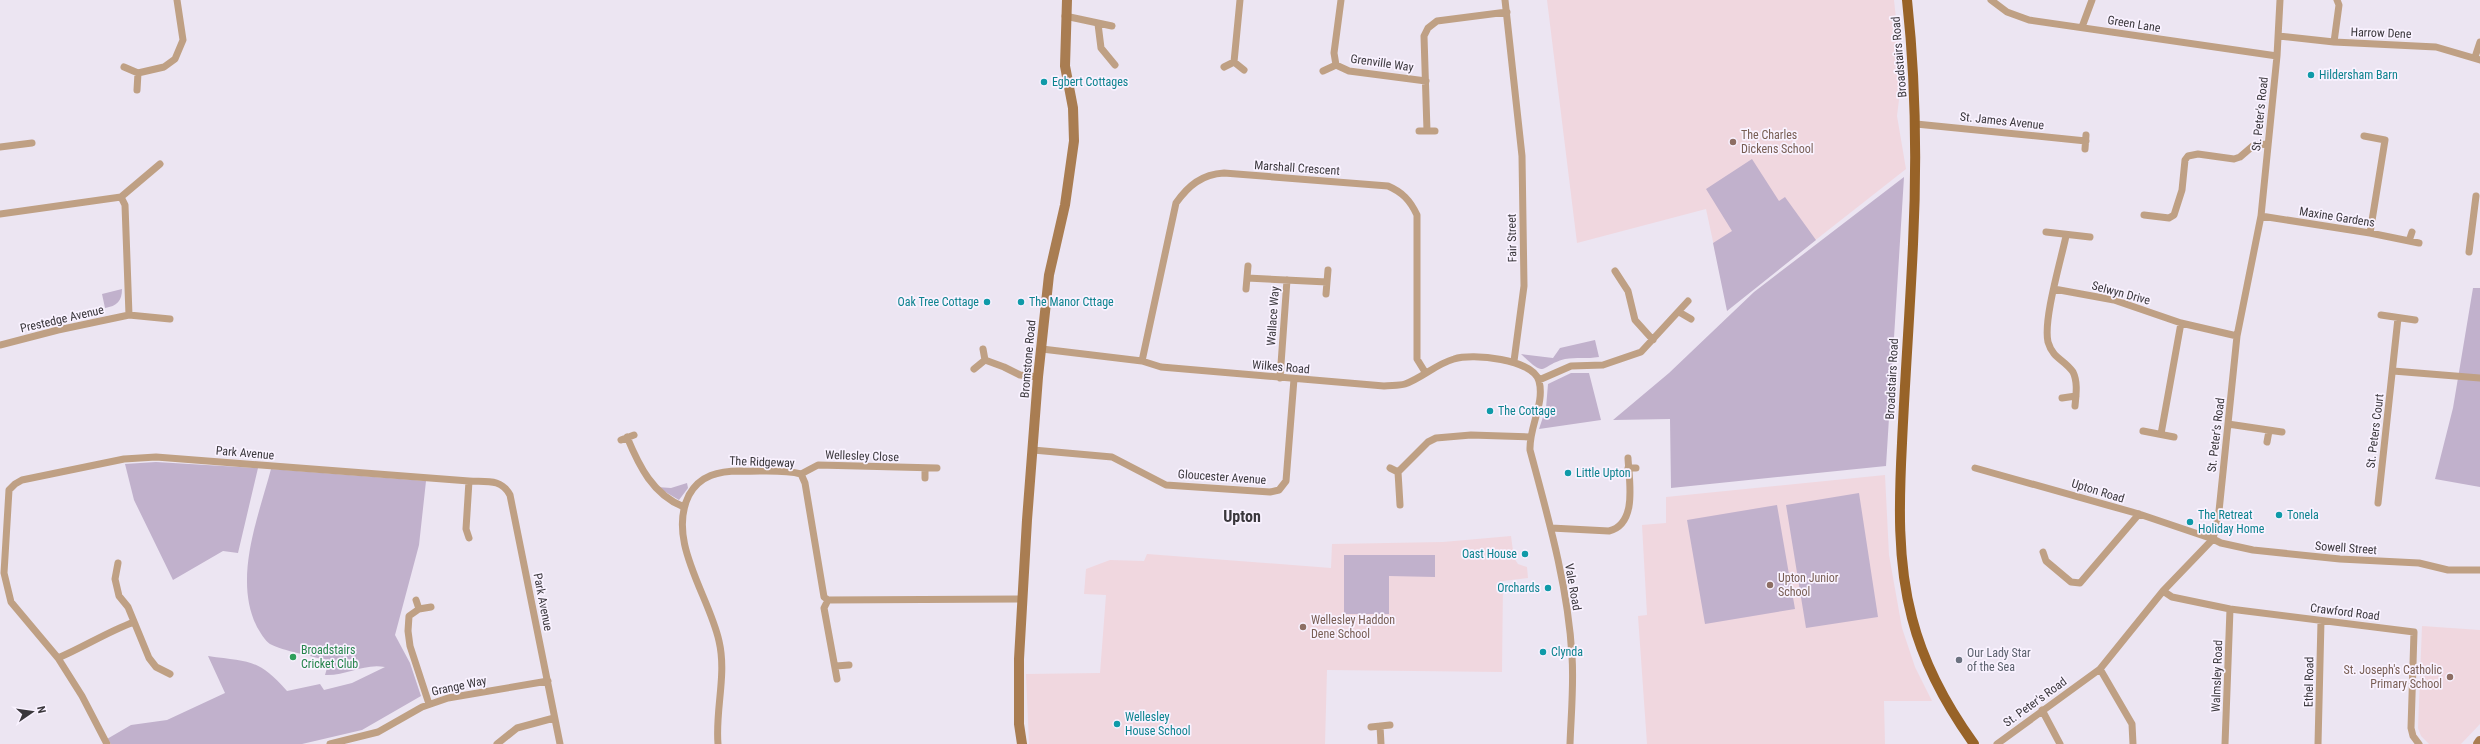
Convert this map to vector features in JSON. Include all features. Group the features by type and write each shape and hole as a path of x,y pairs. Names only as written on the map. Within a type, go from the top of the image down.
{"main road":[{"name":"Broadstairs Road","path":"1907,0 1916,124 1913,243 1901,468 1902,553 1912,618 1928,668 1942,696 1974,744"}],"street":[{"path":"124,67 138,73 164,67 175,59 184,40 177,0"},
{"name":"Bromstone Road","path":"1022,744 1019,724 1022,599 1038,377 1049,275 1065,204 1074,141 1073,108 1065,66 1065,16 1067,0"},
{"path":"1234,62 1240,0"},
{"name":"Grenville Way","path":"1336,65 1334,54 1341,0"},
{"name":"Fair Street","path":"1505,0 1522,156 1524,286 1514,361"},
{"name":"Green Lane","path":"1991,0 2007,12 2028,20 2277,56"},
{"path":"2082,27 2092,0"},
{"name":"St. Peter's Road","path":"1997,744 2100,669 2163,591 2213,539 2219,511 2237,336 2261,216 2279,36 2280,0"},
{"path":"2334,42 2339,5 2337,0"},
{"name":"Grenville Way","path":"1419,131 1431,131 1426,81 1424,36 1428,28 1437,21 1507,12"},
{"path":"1065,16 1112,26"},
{"path":"1098,24 1101,48 1115,65"},
{"name":"Harrow Dene","path":"2279,36 2334,42 2436,47 2477,59"},
{"path":"2477,59 2480,42"},
{"path":"1224,67 1234,62"},
{"path":"1234,62 1244,70"},
{"name":"Grenville Way","path":"1323,71 1336,65"},
{"name":"Grenville Way","path":"1336,65 1348,71 1426,81"},
{"path":"137,90 138,73"},
{"name":"St. James Avenue","path":"1916,124 2086,138 2084,149"},
{"path":"2364,136 2388,140 2370,232"},
{"path":"0,147 32,143"},
{"path":"2144,215 2169,218 2174,215 2182,190 2185,160 2188,156 2198,154 2234,159 2240,157 2254,145 2268,144"},
{"path":"0,214 121,197 160,164"},
{"name":"Marshall Crescent","path":"1142,361 1176,203 1186,189 1200,179 1214,174 1224,173 1388,186 1400,191 1412,204 1417,215 1417,359 1425,372"},
{"path":"2182,190 2190,191"},
{"path":"2469,252 2478,207 2476,196"},
{"path":"121,197 125,205 129,315"},
{"name":"Maxine Gardens","path":"2261,216 2370,232 2419,243"},
{"path":"2046,232 2066,236 2090,237"},
{"path":"2409,241 2412,232"},
{"path":"2066,236 2054,289 2048,329 2048,340 2053,355 2072,372 2075,380 2075,406"},
{"path":"1246,289 1248,266"},
{"path":"1326,294 1328,270"},
{"path":"1614,271 1628,291 1635,320 1653,340"},
{"name":"Wallace Way","path":"1247,278 1327,282"},
{"name":"Wallace Way","path":"1280,378 1287,280"},
{"name":"Selwyn Drive","path":"2054,289 2114,300 2181,323 2237,336"},
{"path":"1539,380 1571,366 1603,365 1624,360 1641,352 1688,301"},
{"path":"1679,312 1691,319"},
{"name":"Prestedge Avenue","path":"0,345 58,330 129,315 170,319"},
{"path":"2381,316 2416,320"},
{"name":"St. Peters Court","path":"2378,503 2398,318"},
{"path":"2161,434 2181,323"},
{"path":"983,349 984,360"},
{"name":"Wilkes Road","path":"1042,349 1142,361 1161,367 1384,386 1404,384 1454,358 1514,361"},
{"path":"974,369 984,360"},
{"path":"984,360 1004,367 1020,375 1038,377"},
{"path":"1400,505 1398,472 1428,442 1436,438 1505,436 1530,437 1541,394 1539,380 1532,371 1514,361"},
{"path":"2393,371 2480,378"},
{"name":"Gloucester Avenue","path":"1033,450 1112,457 1166,484 1270,492 1280,490 1286,481 1294,379"},
{"path":"2062,398 2076,396"},
{"path":"2228,424 2282,432"},
{"path":"2143,431 2174,436"},
{"path":"2267,442 2269,431"},
{"path":"627,437 647,479 661,493 684,507"},
{"name":"Vale Road","path":"1530,437 1530,450 1551,528 1564,589 1572,656 1570,744"},
{"name":"Park Avenue","path":"107,744 82,696 58,658 11,602 6,588 4,573 9,490 18,482 124,459 156,457 498,482 506,487 510,495 560,744"},
{"path":"1551,528 1609,531 1617,529 1626,518 1629,506 1628,458"},
{"name":"Wellesley Close","path":"801,474 818,465 937,468"},
{"path":"925,468 925,478"},
{"path":"1390,468 1398,472"},
{"path":"1628,468 1636,468"},
{"name":"Upton Road","path":"1975,468 2139,514 2213,539"},
{"name":"The Ridgeway","path":"718,744 716,728 721,660 719,642 710,612 683,541 681,525 684,507 694,486 711,474 725,471 801,474 804,483 824,597 828,600"},
{"path":"469,481 463,529 469,538"},
{"path":"2379,494 2387,494"},
{"path":"2043,552 2046,561 2071,582 2080,583 2139,514"},
{"name":"Sowell Street","path":"2213,539 2221,543 2253,550 2340,559 2419,563 2448,570 2480,570"},
{"path":"118,563 115,579 119,596 128,607 149,658 156,667 170,674"},
{"name":"Crawford Road","path":"2163,591 2172,597 2230,609 2414,632 2411,728 2413,736 2419,744"},
{"path":"837,679 836,666 824,608 828,600 1022,599"},
{"path":"416,600 419,609"},
{"path":"429,704 408,631 409,616 419,609 431,607"},
{"name":"Walmsley Road","path":"2226,744 2230,609"},
{"name":"Ethel Road","path":"2318,744 2321,621"},
{"path":"58,658 88,645 109,631 134,622"},
{"path":"836,666 849,665"},
{"path":"2100,669 2132,724 2133,744"},
{"name":"Grange Way","path":"330,744 360,741 429,704 456,696 548,681"},
{"path":"2042,710 2060,744"},
{"path":"497,744 517,728 554,718"},
{"name":"Bromstone Road","path":"1014,744 1019,724"},
{"path":"1371,727 1390,725"},
{"path":"1380,726 1381,744"}],"shaded area":[{"name":"The Charles Dickens School","path":"1547,0 1894,0 1902,75 1897,116 1906,169 1752,290 1720,274 1706,209 1577,243"},
{"path":"1752,159 1779,201 1785,197 1816,240 1727,311 1713,243 1732,231 1706,189"},
{"path":"1904,177 1886,466 1671,488 1670,419 1613,420 1669,373 1754,292"},
{"path":"2473,288 2480,288 2480,487 2435,479 2453,408"},
{"path":"122,289 120,300 113,306 105,308 102,294"},
{"path":"1595,340 1599,357 1565,359 1543,369 1535,367 1521,354 1553,358 1560,348"},
{"path":"1571,373 1589,373 1601,420 1539,429 1546,408 1548,384"},
{"path":"156,462 258,468 238,553 223,551 173,580 134,500 125,464"},
{"path":"271,469 426,481 419,545 395,635 410,663 421,696 362,730 302,744 111,744 107,739 131,725 167,720 225,693 208,656 252,663 268,672 287,691 320,684 324,690 352,683 385,667 377,666 362,668 340,674 325,675 329,661 276,647 264,639 257,627 250,608 247,589 247,569 250,548"},
{"name":"Upton Junior School","path":"1885,475 1889,555 1902,628 1915,667 1932,701 1884,701 1885,744 1647,744 1638,616 1647,615 1642,525 1666,523 1666,497"},
{"path":"687,483 688,488 679,500 657,487 671,488"},
{"path":"1859,493 1878,617 1806,628 1786,505"},
{"path":"1777,505 1795,609 1705,624 1687,520"},
{"name":"Wellesley Haddon Dene School","path":"1511,536 1514,558 1518,564 1527,567 1528,578 1503,581 1502,672 1327,670 1325,744 1029,744 1026,674 1100,673 1106,595 1084,594 1086,569 1110,560 1144,561 1147,554 1331,568 1332,544 1443,542"},
{"path":"1344,555 1435,555 1435,577 1389,576 1389,614 1344,614"},
{"name":"St. Joseph's Catholic Primary School","path":"2422,626 2480,630 2480,724 2461,744 2429,744 2421,736 2418,728"}],"place":[{"name":"Hildersham Barn","path":"2311,75"},
{"name":"Egbert Cottages","path":"1044,82"},
{"name":"The Charles Dickens School","path":"1733,142"},
{"name":"Oak Tree Cottage","path":"987,302"},
{"name":"The Manor Cttage","path":"1021,302"},
{"name":"The Cottage","path":"1490,411"},
{"name":"Little Upton","path":"1568,473"},
{"name":"Tonela","path":"2279,515"},
{"name":"The Retreat Holiday Home","path":"2190,522"},
{"name":"Oast House","path":"1525,554"},
{"name":"Upton Junior School","path":"1770,585"},
{"name":"Orchards","path":"1548,588"},
{"name":"Wellesley Haddon Dene School","path":"1303,627"},
{"name":"Clynda","path":"1543,652"},
{"name":"Broadstairs Cricket Club","path":"293,657"},
{"name":"Our Lady Star of the Sea","path":"1959,660"},
{"name":"St. Joseph's Catholic Primary School","path":"2450,677"},
{"name":"Wellesley House School","path":"1117,724"}],"district":[{"name":"Upton","path":"1242,516"}]}
